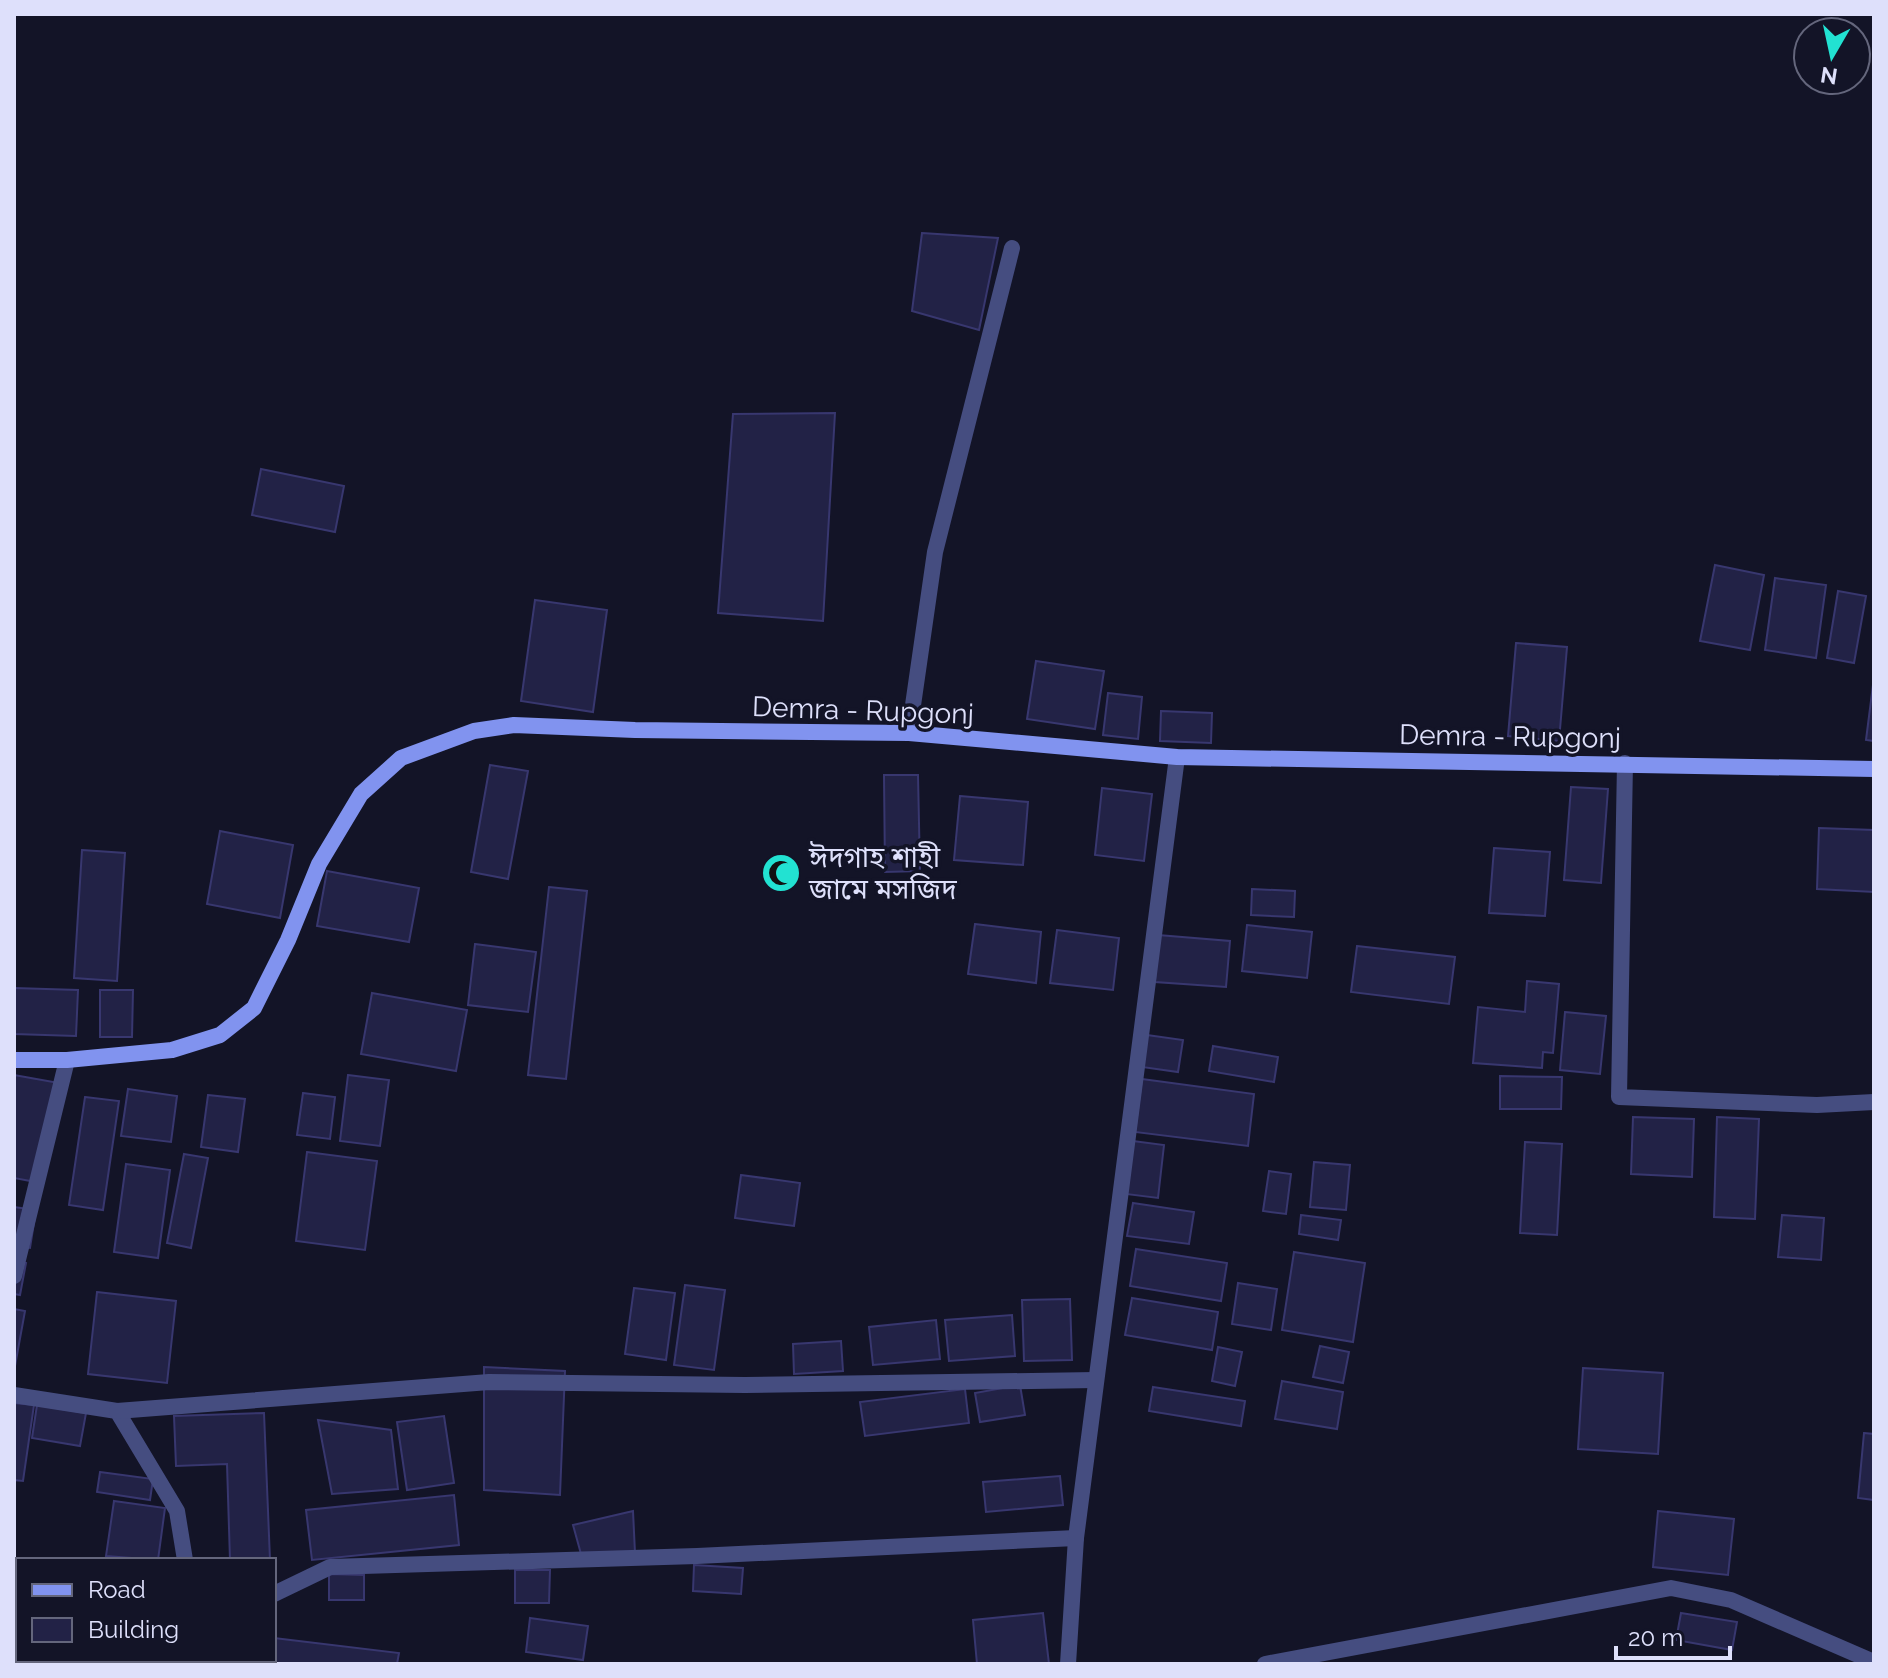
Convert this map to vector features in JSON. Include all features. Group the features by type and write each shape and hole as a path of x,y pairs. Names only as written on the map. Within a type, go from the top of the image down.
{"street":[{"path":"909,733 935,552 1012,248"},
{"name":"Demra - Rupgonj","path":"14,1060 67,1060 172,1050 220,1035 254,1008 288,940 319,864 361,794 401,758 474,731 514,725 635,730 909,733 1177,757 1874,769"},
{"path":"1068,1664 1076,1538 1177,757"},
{"path":"1625,763 1619,1097 1817,1105 1874,1102"},
{"path":"14,1276 67,1060"},
{"path":"14,1395 117,1411 489,1382 745,1385 1096,1380"},
{"path":"117,1411 177,1511 185,1558"},
{"path":"276,1593 330,1567 697,1556 1076,1538"},
{"path":"1265,1664 1671,1588 1731,1600 1874,1662"}],"building":[{"path":"922,233 998,238 979,330 912,311"},
{"path":"835,413 823,621 718,613 733,414"},
{"path":"261,469 344,486 335,532 252,515"},
{"path":"1715,565 1764,575 1750,650 1700,641"},
{"path":"1775,578 1826,585 1816,658 1765,650"},
{"path":"1838,591 1866,596 1854,663 1827,658"},
{"path":"535,600 607,610 593,712 521,701"},
{"path":"1516,643 1567,647 1559,741 1508,736"},
{"path":"1036,661 1104,671 1095,729 1027,719"},
{"path":"1874,677 1874,741 1866,740"},
{"path":"1108,693 1142,697 1138,739 1103,735"},
{"path":"1161,711 1212,713 1211,743 1160,741"},
{"path":"490,765 528,771 508,879 471,872"},
{"path":"884,775 918,775 920,871 885,872"},
{"path":"1571,787 1608,789 1601,883 1564,880"},
{"path":"1102,788 1152,794 1144,861 1095,855"},
{"path":"960,796 1028,802 1023,865 954,860"},
{"path":"1819,828 1874,830 1874,892 1817,889"},
{"path":"220,831 293,845 280,918 207,904"},
{"path":"1494,848 1550,852 1545,916 1489,913"},
{"path":"82,850 125,853 117,981 74,978"},
{"path":"327,871 419,888 409,942 317,926"},
{"path":"549,887 587,891 566,1079 528,1075"},
{"path":"1252,889 1295,891 1294,917 1251,915"},
{"path":"975,924 1041,932 1036,983 968,974"},
{"path":"1247,925 1312,932 1307,978 1242,971"},
{"path":"1057,930 1119,938 1113,990 1050,983"},
{"path":"1158,935 1230,941 1226,987 1155,982"},
{"path":"475,944 536,952 528,1012 468,1005"},
{"path":"1357,946 1455,957 1449,1004 1351,992"},
{"path":"1527,981 1559,984 1553,1053 1543,1052 1542,1068 1473,1063 1478,1007 1525,1012"},
{"path":"14,988 78,990 76,1036 14,1034"},
{"path":"100,990 133,990 132,1037 100,1037"},
{"path":"372,993 467,1010 456,1071 361,1054"},
{"path":"1565,1012 1606,1016 1600,1074 1560,1070"},
{"path":"1147,1035 1183,1040 1178,1072 1142,1067"},
{"path":"1213,1046 1278,1057 1274,1082 1209,1071"},
{"path":"14,1075 59,1083 41,1183 14,1178"},
{"path":"348,1075 389,1080 380,1146 340,1141"},
{"path":"1500,1076 1562,1077 1561,1109 1500,1109"},
{"path":"1142,1079 1254,1094 1248,1146 1135,1132"},
{"path":"128,1089 177,1096 171,1142 121,1136"},
{"path":"303,1093 335,1097 330,1139 297,1135"},
{"path":"208,1095 245,1099 238,1152 201,1147"},
{"path":"85,1097 119,1101 103,1210 69,1205"},
{"path":"1633,1117 1694,1119 1692,1177 1631,1174"},
{"path":"1717,1117 1759,1119 1755,1219 1714,1217"},
{"path":"1133,1141 1164,1145 1158,1198 1126,1194"},
{"path":"1525,1142 1562,1144 1557,1235 1520,1233"},
{"path":"307,1152 377,1161 365,1250 296,1241"},
{"path":"184,1154 208,1158 191,1248 167,1243"},
{"path":"1314,1162 1350,1165 1346,1210 1310,1207"},
{"path":"126,1164 170,1170 158,1258 114,1252"},
{"path":"1269,1171 1291,1174 1286,1214 1263,1211"},
{"path":"741,1175 800,1183 794,1226 735,1218"},
{"path":"1133,1203 1194,1212 1189,1244 1127,1236"},
{"path":"14,1207 36,1210 30,1248 14,1246"},
{"path":"1301,1215 1341,1220 1338,1240 1299,1234"},
{"path":"1782,1215 1824,1218 1821,1260 1778,1257"},
{"path":"1136,1249 1227,1263 1221,1301 1130,1286"},
{"path":"1294,1252 1365,1263 1353,1342 1282,1330"},
{"path":"14,1260 26,1263 20,1295 14,1294"},
{"path":"1238,1283 1277,1289 1271,1330 1232,1324"},
{"path":"685,1285 725,1290 714,1370 674,1365"},
{"path":"634,1288 675,1293 666,1360 625,1354"},
{"path":"97,1292 176,1301 167,1383 88,1374"},
{"path":"1132,1298 1218,1312 1212,1350 1125,1335"},
{"path":"1070,1299 1072,1360 1024,1361 1022,1300"},
{"path":"14,1309 25,1311 15,1366 14,1366"},
{"path":"1012,1315 1015,1356 949,1361 945,1320"},
{"path":"936,1320 940,1359 873,1365 869,1327"},
{"path":"841,1341 843,1371 794,1374 793,1344"},
{"path":"1320,1346 1349,1352 1343,1383 1313,1377"},
{"path":"1218,1347 1242,1352 1235,1386 1212,1381"},
{"path":"484,1367 565,1371 560,1495 484,1490"},
{"path":"1583,1368 1663,1373 1658,1454 1578,1449"},
{"path":"1282,1381 1343,1392 1337,1429 1275,1419"},
{"path":"1020,1385 1025,1415 980,1422 975,1393"},
{"path":"1153,1387 1245,1401 1241,1426 1149,1411"},
{"path":"965,1389 969,1423 865,1436 860,1402"},
{"path":"14,1403 34,1405 23,1481 14,1480"},
{"path":"37,1405 86,1413 80,1446 32,1438"},
{"path":"264,1413 270,1558 230,1558 227,1464 176,1466 174,1416"},
{"path":"444,1416 454,1483 407,1490 397,1422"},
{"path":"318,1420 391,1430 398,1489 332,1494"},
{"path":"1864,1433 1874,1434 1874,1500 1858,1498"},
{"path":"100,1472 153,1479 150,1500 97,1492"},
{"path":"1060,1476 1063,1505 986,1512 983,1482"},
{"path":"454,1495 459,1545 312,1560 306,1510"},
{"path":"114,1501 165,1508 158,1558 106,1556"},
{"path":"633,1511 635,1553 581,1554 573,1525"},
{"path":"1658,1511 1734,1519 1728,1575 1653,1567"},
{"path":"694,1565 743,1568 741,1594 693,1591"},
{"path":"515,1570 550,1570 549,1603 515,1603"},
{"path":"329,1574 364,1575 364,1600 329,1600"},
{"path":"16,1605 16,1662 32,1663 14,1662"},
{"path":"1043,1613 1049,1664 977,1664 973,1620"},
{"path":"1681,1613 1737,1622 1732,1650 1676,1640"},
{"path":"530,1618 588,1626 583,1660 526,1652"},
{"path":"276,1638 399,1653 397,1664 260,1664 276,1662"}],"place":[{"name":"ঈদগাহ শাহী জামে মসজিদ","path":"781,873"}]}
